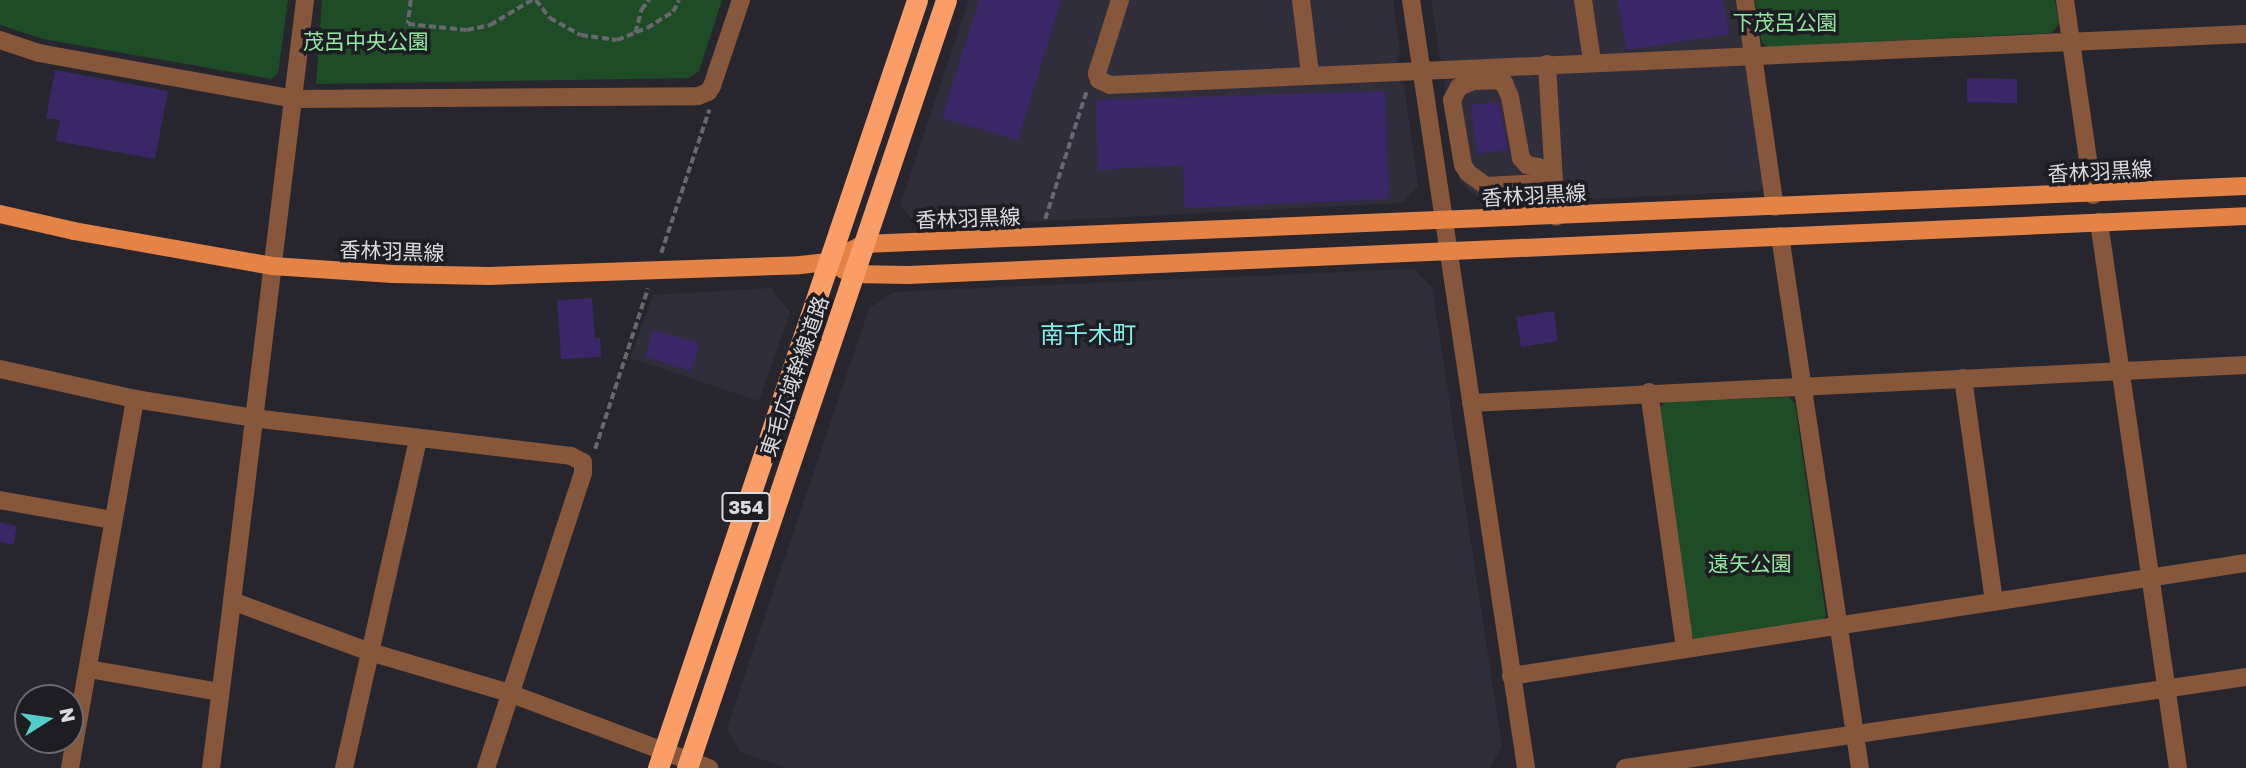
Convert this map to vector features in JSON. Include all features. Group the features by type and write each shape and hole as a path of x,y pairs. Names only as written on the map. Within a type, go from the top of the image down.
{"highway":[{"name":"東毛広域幹線道路","path":"661,760 917,0"},
{"name":"東毛広域幹線道路","path":"695,766 852,274 946,0"}],"main road":[{"name":"香林羽黒線","path":"0,214 74,231 272,266 393,274 489,276 828,262 864,244 2093,195 2246,186"},
{"name":"香林羽黒線","path":"828,262 852,274 2246,216"}],"street":[{"path":"211,768 305,0"},
{"path":"0,40 39,53 293,99 704,95 712,86 741,0"},
{"path":"1120,0 1097,73 1102,82 1110,85 1592,61 2246,34"},
{"path":"1301,0 1310,74"},
{"path":"1411,0 1526,768"},
{"path":"1583,0 1592,61"},
{"path":"1745,0 1775,207"},
{"path":"2065,0 2093,195"},
{"path":"1547,64 1549,173 1556,217"},
{"path":"1496,80 1504,83 1510,97 1521,158 1527,165 1549,173 1539,183 1486,186 1468,173 1463,165 1452,100 1459,87 1473,81 1496,80"},
{"path":"2099,222 2178,768"},
{"path":"1780,236 1860,768"},
{"path":"1471,402 2246,365"},
{"path":"0,369 135,399 253,418 418,440 571,456 583,462 583,473 486,768"},
{"path":"1963,378 1994,602"},
{"path":"1649,392 1685,648"},
{"path":"70,768 135,399"},
{"path":"344,768 418,440"},
{"path":"0,500 112,520"},
{"path":"1511,676 2246,563"},
{"path":"232,601 370,652 509,693 661,760 695,766"},
{"path":"89,669 220,692"},
{"path":"1625,768 2246,677"}],"path":[{"path":"411,0 408,24 467,30 490,25 534,0 550,18 581,35 617,40 673,12 679,0"},
{"path":"635,33 641,10 649,0"},
{"path":"1045,224 1089,85"},
{"path":"661,253 710,108"},
{"path":"593,456 648,288"}],"shaded area":[{"path":"969,0 1393,0 1400,52 1397,62 1399,78 1404,84 1418,186 1402,203 919,227 900,205"},
{"path":"1431,0 1738,0 1766,182 1759,191 1487,204 1460,182"},
{"path":"1414,269 1432,287 1502,747 1489,768 787,768 740,752 727,728 869,309 893,292"},
{"path":"771,288 790,312 759,401 630,358 653,295"}],"green space":[{"path":"0,0 288,0 278,73 271,79 43,39 0,25"},
{"name":"茂呂中央公園","path":"322,0 722,0 699,71 689,78 316,84"},
{"name":"下茂呂公園","path":"1755,0 2055,0 2059,24 2051,33 1768,47 1762,43"},
{"name":"遠矢公園","path":"1789,397 1795,404 1826,616 1820,622 1696,641 1691,634 1660,407 1665,402"}],"building":[{"path":"979,0 1061,0 1018,140 942,118"},
{"path":"1618,0 1723,0 1729,34 1626,50"},
{"path":"55,70 168,91 155,159 56,141 60,120 46,118"},
{"path":"1967,78 2017,79 2017,103 1967,102"},
{"path":"1385,91 1389,199 1184,208 1183,165 1098,170 1095,100"},
{"path":"1499,102 1508,150 1477,154 1471,105"},
{"path":"592,298 595,338 600,338 601,357 561,359 557,300"},
{"path":"1554,311 1558,341 1521,347 1516,317"},
{"path":"653,330 699,343 691,371 645,357"},
{"path":"0,522 17,526 13,545 0,542"}],"district":[{"name":"南千木町","path":"1088,334"}]}
